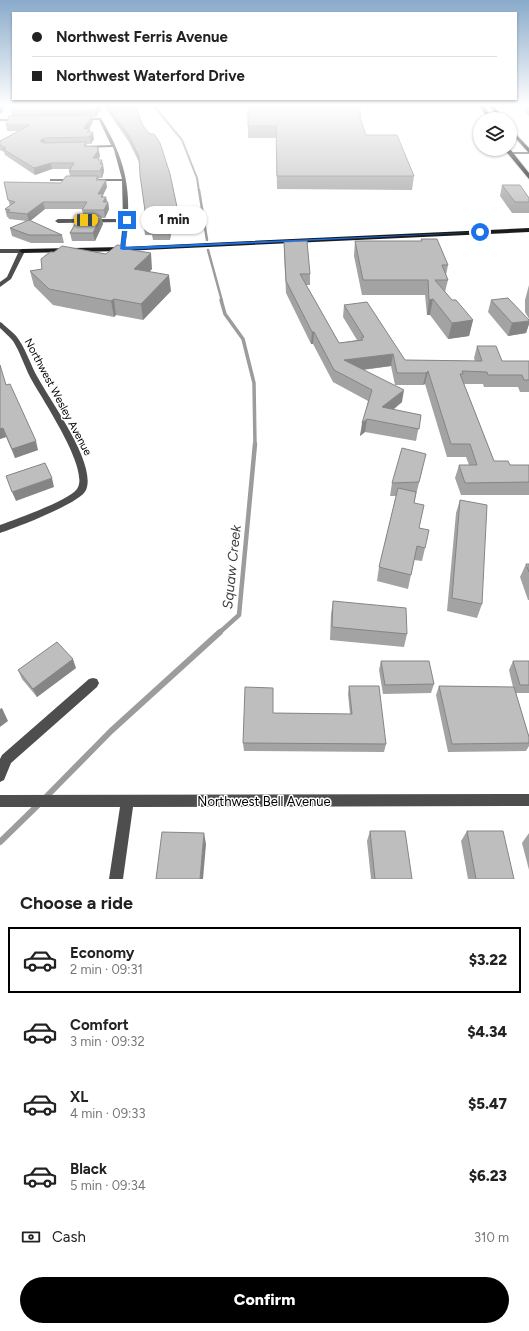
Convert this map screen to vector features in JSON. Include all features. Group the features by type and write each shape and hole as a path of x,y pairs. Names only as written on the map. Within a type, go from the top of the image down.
{"main road":[{"path":"512,156 529,177"}],"street":[{"path":"114,147 123,180 127,220 123,249"},
{"path":"517,151 529,152"},
{"path":"52,180 84,180"},
{"path":"92,180 123,180"},
{"path":"58,221 127,220"},
{"path":"0,251 123,249 529,230"},
{"path":"0,285 9,278 22,251"},
{"name":"Northwest Wesley Avenue","path":"0,324 16,341 35,379 65,430 82,466 85,479 82,489 73,498 0,529"},
{"path":"0,776 6,759 92,683"},
{"name":"Northwest Bell Avenue","path":"5,801 529,800"},
{"path":"116,879 127,801"}],"building":[{"path":"4,147 98,147 97,149 99,149 93,158 99,158 98,160 102,160 100,164 103,164 100,171 69,171 74,163 51,163 34,168 3,149 6,148"},
{"path":"134,147 161,147 170,174 177,207 177,214 171,214 169,232 152,232 153,227 144,227 146,218 139,157"},
{"path":"276,147 402,147 414,176 277,176"},
{"path":"66,176 98,176 96,180 106,180 98,194 103,194 101,197 106,197 103,202 108,202 104,210 82,210 87,202 43,202 27,214 7,212 10,210 5,209 15,202 8,200 4,182 61,183"},
{"path":"502,185 520,185 529,198 529,202 515,202"},
{"path":"101,216 93,233 70,233 79,217"},
{"path":"29,220 62,235 29,235 10,228"},
{"path":"421,239 437,239 448,265 442,265 448,280 435,280 452,300 456,300 473,320 452,323 433,299 429,300 428,280 363,280 355,241 422,241"},
{"path":"307,241 310,274 300,274 339,343 363,340 361,338 364,337 344,305 367,302 405,360 482,361 477,346 496,346 502,361 529,361 529,380 524,380 522,375 488,375 487,372 462,371 463,374 460,374 494,461 508,461 510,465 529,465 529,482 465,483 459,465 477,465 470,444 451,444 428,371 426,373 397,373 393,354 344,360 404,390 382,407 421,415 419,429 367,419 362,423 372,390 334,370 314,332 312,332 286,281 284,242"},
{"path":"117,245 126,246 126,249 151,253 134,269 169,275 141,304 114,299 111,301 49,289 30,271 42,269 41,259 50,252 54,252 62,246 106,254"},
{"path":"508,298 529,321 512,323 491,300"},
{"path":"0,365 6,385 10,384 36,441 12,449 3,428 0,429"},
{"path":"402,448 426,454 419,482 392,483"},
{"path":"45,463 52,478 12,492 6,476"},
{"path":"398,488 416,492 414,503 424,505 419,528 429,530 425,548 417,546 411,575 379,567"},
{"path":"460,500 487,505 482,604 452,598"},
{"path":"526,564 529,564 529,572"},
{"path":"333,601 406,608 407,634 332,627"},
{"path":"57,642 73,659 33,689 18,670"},
{"path":"381,661 429,661 434,684 385,685"},
{"path":"513,661 529,661 529,685 520,685"},
{"path":"349,686 379,686 386,744 243,743 245,687 273,688 273,713 352,714"},
{"path":"439,686 514,687 529,737 529,743 452,744"},
{"path":"370,831 405,831 412,879 375,879"},
{"path":"467,831 503,831 514,879 476,879"},
{"path":"162,832 204,833 200,879 156,879"}],"waterway":[{"name":"Squaw Creek","path":"185,147 197,178 199,191"},
{"name":"Squaw Creek","path":"199,190 207,240"},
{"name":"Squaw Creek","path":"208,250 222,301"},
{"name":"Squaw Creek","path":"221,300 225,314 243,339 254,383 255,444"},
{"name":"Squaw Creek","path":"219,633 239,615 255,444"},
{"name":"Squaw Creek","path":"44,799 111,731 220,632"},
{"name":"Squaw Creek","path":"0,842 39,804"}],"route":[{"path":"127,220 123,249 328,238 480,232"}]}
